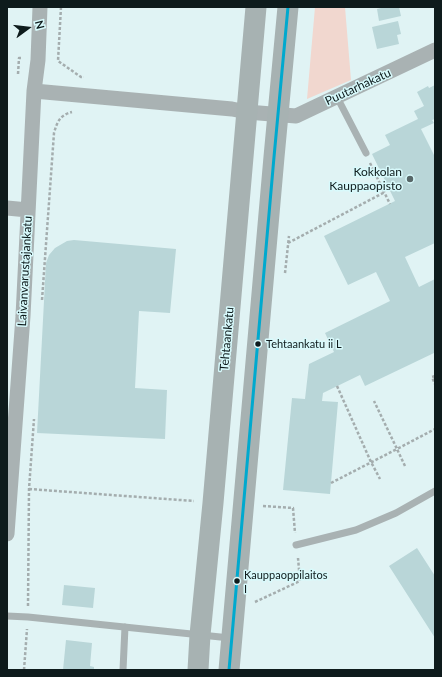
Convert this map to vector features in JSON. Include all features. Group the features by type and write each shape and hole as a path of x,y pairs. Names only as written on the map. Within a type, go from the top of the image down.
{"main road":[{"name":"Tehtaankatu","path":"198,670 256,7"},
{"path":"229,670 288,7"}],"street":[{"name":"Laivanvarustajankatu","path":"7,534 23,316 34,91 38,60 40,7"},
{"name":"Puutarhakatu","path":"34,91 296,116 435,50"},
{"path":"7,208 28,210"}],"lane":[{"path":"337,97 366,153"},
{"path":"296,546 356,530 396,513 435,491"},
{"path":"7,616 231,638"},
{"path":"123,670 125,627"}],"path":[{"path":"61,7 58,61 81,77 89,78"},
{"path":"42,307 54,133 57,122 66,114 77,110"},
{"path":"366,153 390,204"},
{"path":"288,243 385,192"},
{"path":"435,376 432,377 435,384"},
{"path":"337,386 380,479"},
{"path":"374,401 405,466"},
{"path":"24,670 28,617 29,489 34,418"},
{"path":"331,483 435,429"},
{"path":"29,489 195,502"},
{"path":"255,602 300,581 293,508 264,506"}],"shaded area":[{"path":"315,7 345,7 351,80 307,99"}],"building":[{"path":"385,7 399,7 401,16 379,21 377,9"},
{"path":"398,21 401,34 397,35 399,44 377,49 372,27"},
{"path":"435,85 435,119 432,120 434,123 421,129 435,157 435,243 405,257 419,287 435,279 435,355 434,353 365,386 360,375 323,393 322,401 338,402 330,494 283,490 292,398 305,399 309,364 334,352 325,333 390,301 376,272 348,285 324,236 395,201 372,154 390,145 385,135 418,119 414,111 424,106 417,92 428,86 429,88"},
{"path":"74,240 176,249 170,313 139,311 135,388 167,390 165,439 37,433 46,263 49,255 55,248 67,241"},
{"path":"417,548 435,576 435,638 389,566"},
{"path":"64,585 95,588 93,608 62,605"},
{"path":"66,640 92,643 90,666 94,667 94,670 63,670"}],"transit line":[{"path":"229,670 288,7"}],"place":[{"name":"Kokkolan Kauppaopisto","path":"410,179"},
{"name":"Tehtaankatu ii L","path":"258,344"},
{"name":"Kauppaoppilaitos I","path":"237,581"}]}
